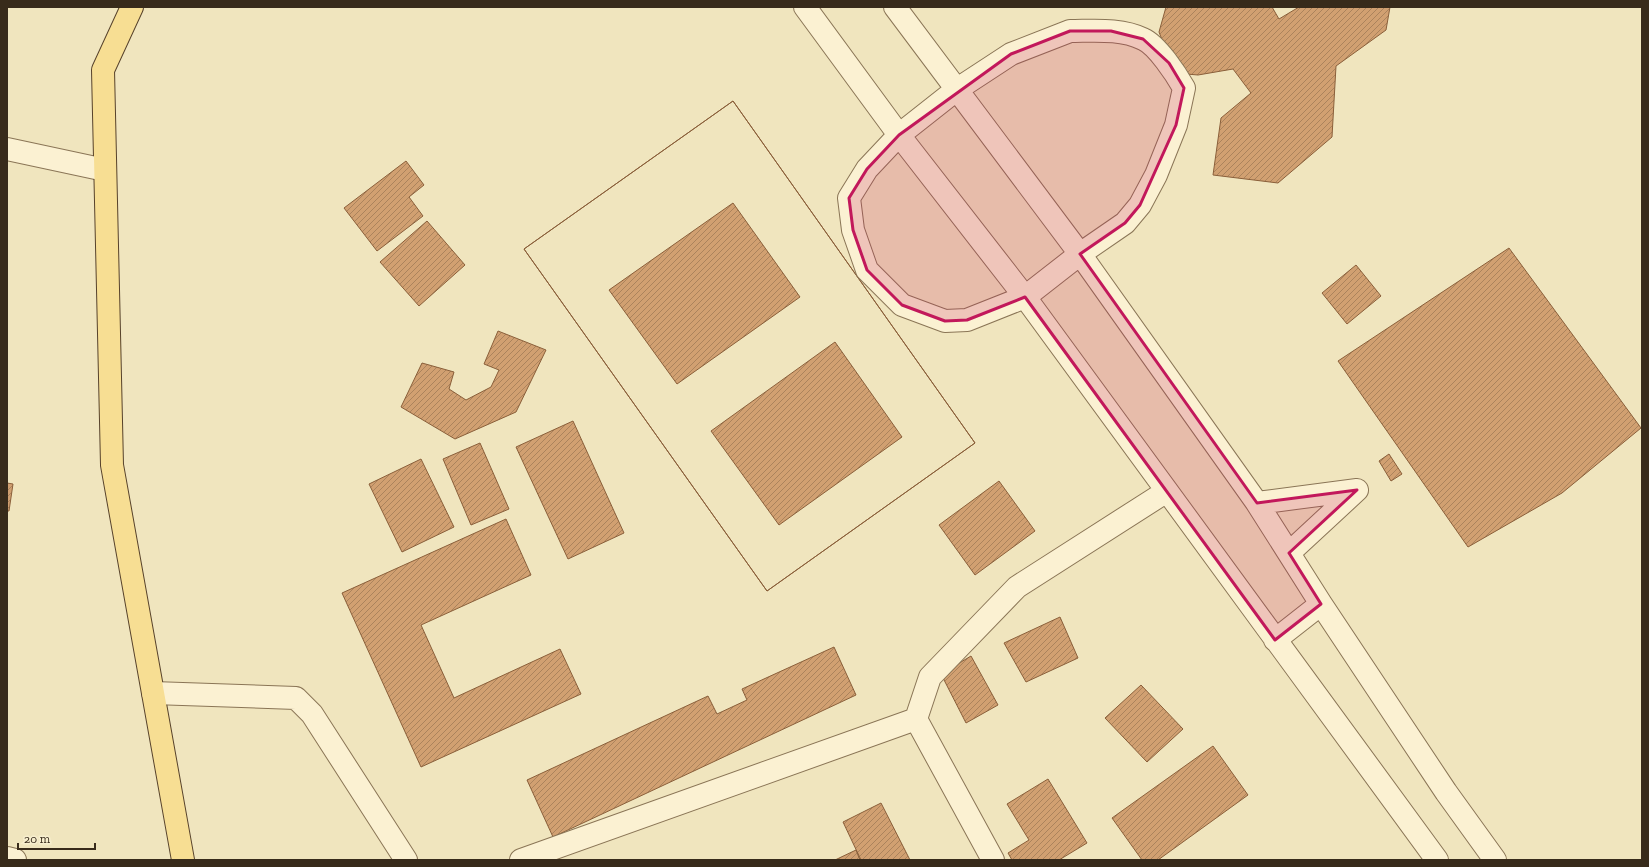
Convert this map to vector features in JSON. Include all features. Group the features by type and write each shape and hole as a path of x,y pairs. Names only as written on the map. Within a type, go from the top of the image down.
{"main road":[{"path":"132,7 103,70 112,465 182,860"}],"street":[{"path":"805,7 899,135 1025,297 1437,860"},
{"path":"895,7 1080,254 1257,503 1321,604 1446,792 1495,860"},
{"path":"1070,31 1111,31 1143,39 1169,63 1184,88 1176,125 1156,174 1140,205 1125,223 1080,254 1025,297 967,320 945,321 902,305 866,270 853,230 849,198 867,169 899,135 956,90 1011,54 1070,31"},
{"path":"7,149 105,170"},
{"path":"1257,503 1357,490 1289,553"},
{"path":"993,860 916,719 930,677 1017,586 1167,491"},
{"path":"1276,640 1321,604"},
{"path":"153,693 296,698 312,714 406,860"},
{"path":"521,860 916,719"},
{"path":"7,858 15,860"}],"highlighted area":[{"path":"1070,31 1111,31 1143,39 1169,63 1184,88 1176,125 1140,205 1125,223 1080,254 1257,503 1357,490 1289,553 1321,604 1275,640 1025,297 967,320 945,321 902,305 867,270 853,230 849,198 867,169 899,135 1011,54"}],"building":[{"path":"1166,7 1272,7 1279,19 1299,7 1390,7 1386,30 1336,66 1332,137 1278,183 1213,175 1221,118 1251,93 1233,69 1198,75 1175,73 1159,32"},
{"path":"733,101 975,443 767,591 524,249","holes":["733,203 800,297 677,384 609,290","835,342 902,437 779,525 711,431"]},
{"path":"733,101 975,443 767,591 524,249"},
{"path":"406,161 424,185 409,197 423,216 377,251 344,208"},
{"path":"427,221 465,265 419,306 380,262"},
{"path":"1509,248 1641,428 1562,493 1468,547 1338,361"},
{"path":"1356,265 1381,296 1347,324 1322,293"},
{"path":"498,331 546,350 516,412 455,439 401,407 422,363 454,372 449,389 466,400 491,387 499,370 484,364"},
{"path":"573,421 624,533 568,559 516,447"},
{"path":"480,443 509,509 471,525 443,459"},
{"path":"1389,454 1402,474 1391,481 1379,461"},
{"path":"421,459 454,527 402,552 369,484"},
{"path":"999,481 1035,531 975,575 939,525"},
{"path":"7,483 13,484 9,511 7,511"},
{"path":"506,519 531,575 421,625 454,698 560,649 581,694 421,767 342,593"},
{"path":"1060,617 1078,658 1026,682 1004,643"},
{"path":"834,647 856,695 553,837 527,780 708,696 717,714 747,700 742,689"},
{"path":"971,656 998,705 966,723 941,674"},
{"path":"1141,685 1183,729 1147,762 1105,718"},
{"path":"1213,746 1248,795 1158,860 1142,860 1112,818"},
{"path":"1048,779 1087,843 1059,860 1012,860 1008,853 1029,840 1007,804"},
{"path":"881,803 910,860 861,860 843,822"},
{"path":"856,850 860,860 835,860"}]}
